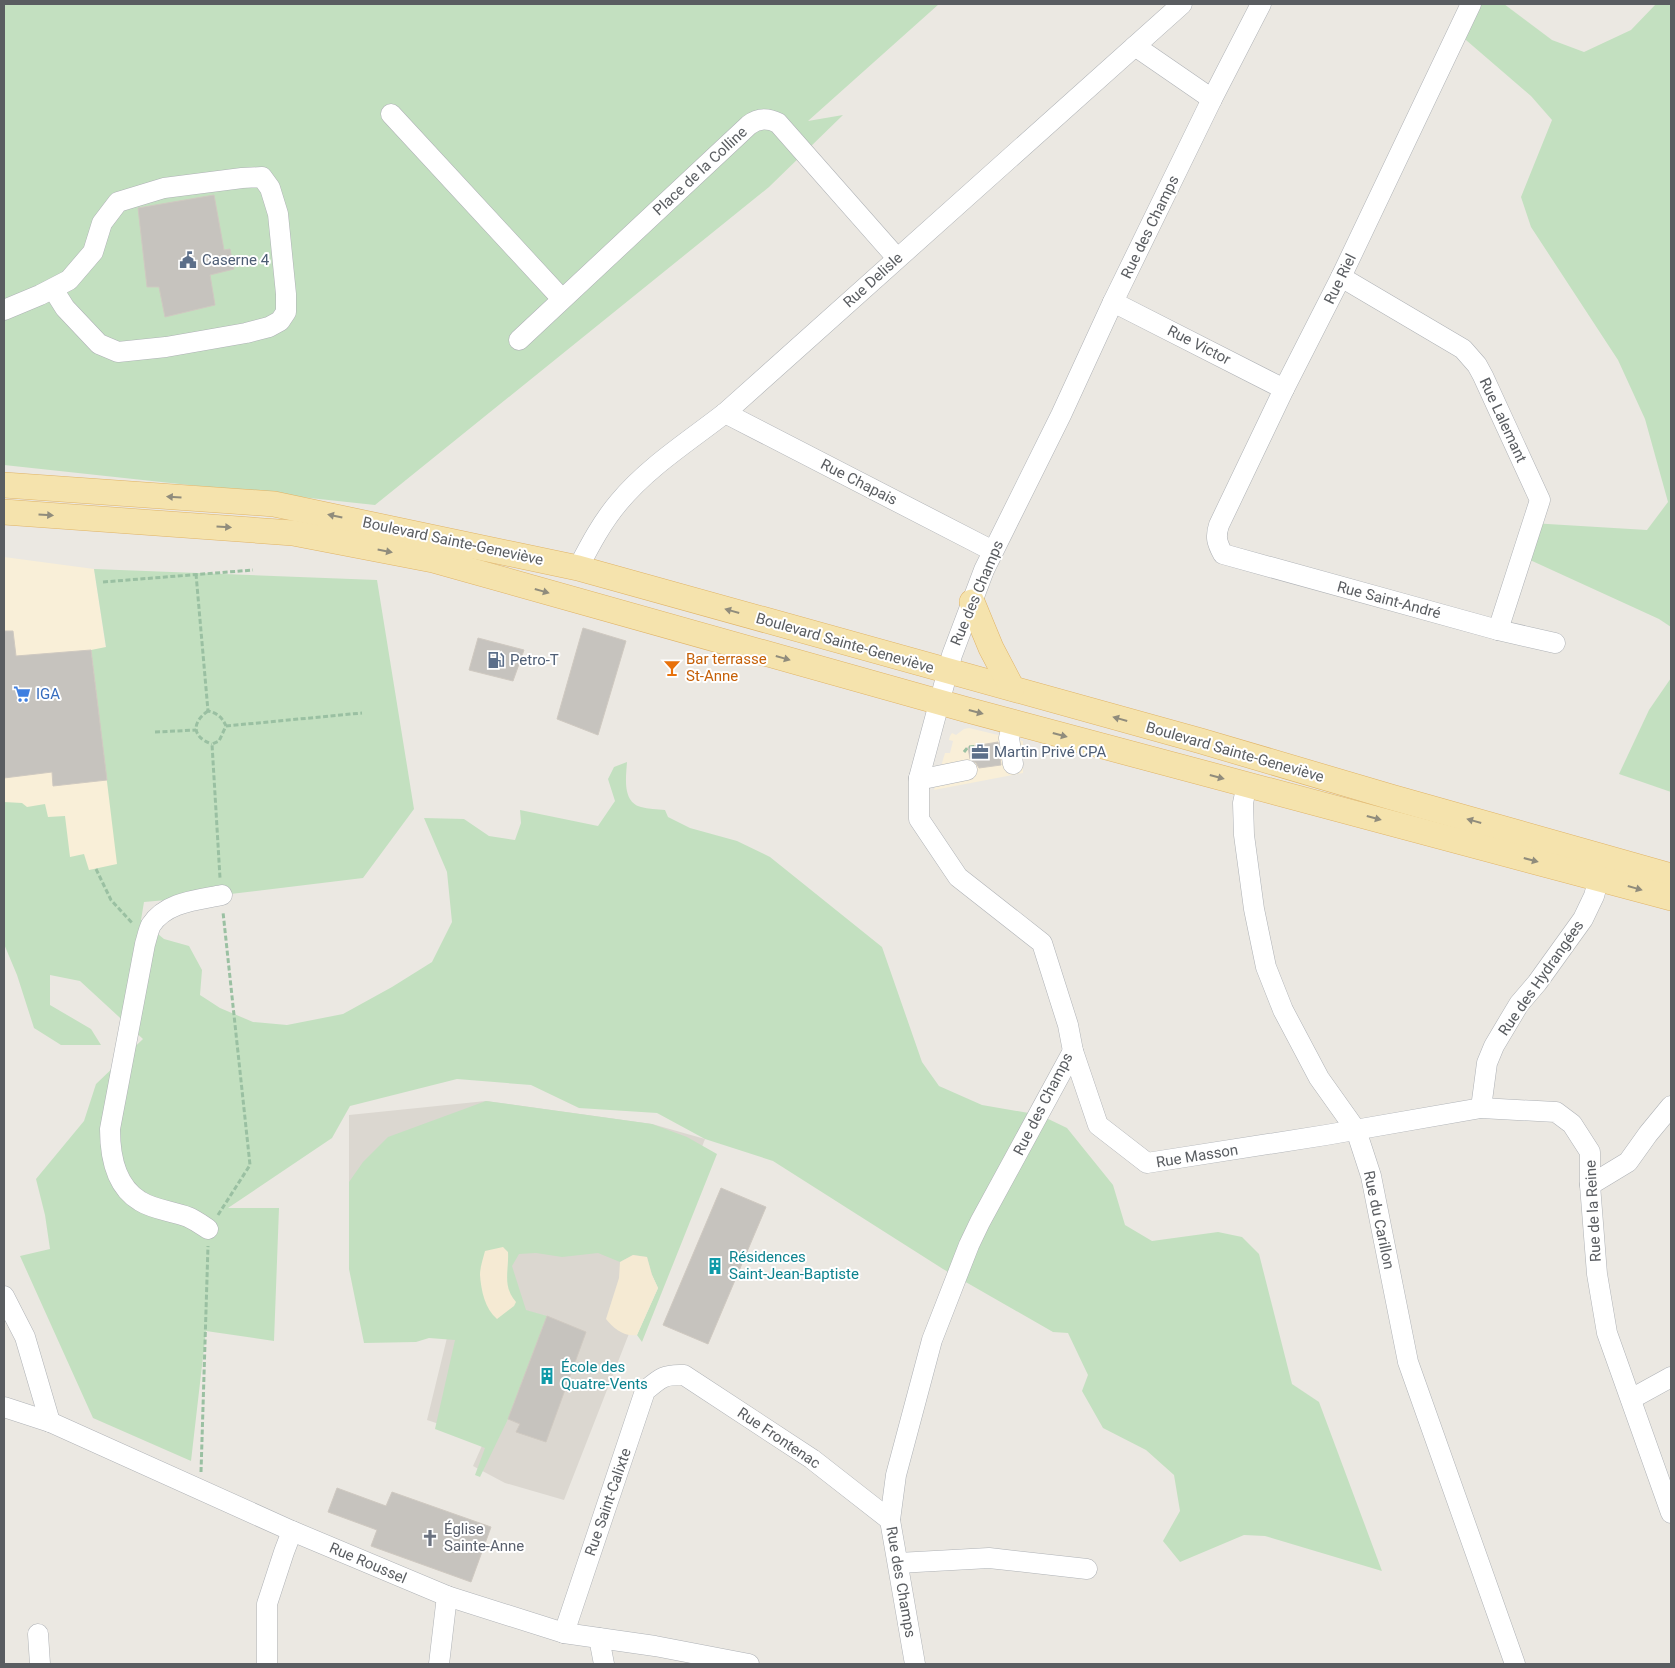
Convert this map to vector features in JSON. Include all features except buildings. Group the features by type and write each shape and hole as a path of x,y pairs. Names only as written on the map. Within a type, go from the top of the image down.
{"main road":[{"name":"Boulevard Sainte-Geneviève","path":"4,485 274,504 578,568 1012,688 1671,876"},
{"name":"Boulevard Sainte-Geneviève","path":"4,512 293,533 434,560 939,702 1671,898"},
{"path":"972,602 991,648 1012,688"}],"street":[{"name":"Rue Delisle","path":"578,568 598,531 619,502 653,468 725,413 1182,4"},
{"name":"Rue des Champs","path":"916,1664 890,1520 899,1459 932,1340 980,1222 1073,1051 1068,1025 1042,943 958,877 919,819 918,778 947,671 993,551 1061,415 1113,302 1212,99 1261,4"},
{"name":"Rue Riel","path":"1223,554 1217,543 1216,535 1219,525 1284,389 1341,277 1471,4"},
{"path":"1135,46 1212,99"},
{"path":"391,114 562,299"},
{"name":"Place de la Colline","path":"519,340 749,125 760,120 773,120 778,123 897,258"},
{"path":"4,310 69,280 93,252 102,223 118,202 164,188 242,178 262,178 270,188 278,214 286,312 280,321 269,327 246,333 166,347 118,352 99,344 65,308 46,292"},
{"name":"Rue Lalemant","path":"1341,277 1463,349 1478,365 1540,500 1498,630"},
{"name":"Rue Victor","path":"1113,302 1284,389"},
{"name":"Rue Chapais","path":"725,413 993,551"},
{"name":"Rue Saint-André","path":"1223,554 1498,630 1555,643"},
{"path":"1013,722 1009,738 1013,764"},
{"path":"918,778 967,770"},
{"name":"Rue du Carillon","path":"1247,784 1243,803 1244,835 1254,909 1266,967 1283,1010 1319,1078 1356,1130 1371,1176 1408,1362 1515,1664"},
{"name":"Rue des Hydrangées","path":"1481,1108 1487,1063 1494,1046 1519,1004 1537,983 1583,919 1594,896 1599,878"},
{"path":"208,1229 189,1217 140,1201 123,1185 110,1151 110,1129 145,944 150,927 159,915 179,904 222,896"},
{"name":"Rue Masson","path":"1073,1051 1098,1125 1147,1163 1356,1130"},
{"path":"1590,1185 1628,1162 1671,1106"},
{"name":"Rue de la Reine","path":"1356,1130 1481,1108 1556,1112 1572,1124 1590,1152 1590,1185 1597,1274 1607,1332 1671,1512"},
{"path":"4,1296 25,1337 50,1422"},
{"name":"Rue Frontenac","path":"660,1378 669,1374 684,1375 812,1459 890,1520"},
{"path":"1631,1399 1671,1377"},
{"name":"Rue Saint-Calixte","path":"564,1633 645,1391 660,1378"},
{"name":"Rue Roussel","path":"4,1407 50,1422 292,1531 448,1596 564,1633 655,1646 749,1664"},
{"path":"267,1664 268,1604 292,1531"},
{"path":"898,1563 989,1558 1087,1569"},
{"path":"439,1664 448,1596"},
{"path":"38,1634 40,1664"},
{"path":"599,1638 604,1664"}],"path":[{"path":"103,582 252,570"},
{"path":"196,574 208,710"},
{"path":"208,710 216,712 226,726"},
{"path":"208,710 200,717 196,730 198,736 205,742 212,744 219,741 226,726"},
{"path":"226,726 362,713"},
{"path":"155,732 196,730"},
{"path":"200,1490 208,1229 250,1164 222,896 212,744"},
{"path":"96,869 111,900 137,927 145,944"}],"shaded area":[{"path":"4,557 94,569 144,902 4,930"},
{"path":"969,728 1023,741 1023,773 934,790 945,753 950,753 953,741 949,740 950,736 952,733 956,735"},
{"path":"486,1101 652,1124 705,1139 564,1500 505,1483 473,1466 485,1439 427,1420 463,1272 349,1269 349,1115"}],"green space":[{"path":"4,4 939,4 808,121 843,115 769,187 375,505 4,465"},
{"path":"1474,4 1504,4 1552,40 1584,52 1631,30 1656,4 1671,4 1671,627 1659,619 1519,555 1531,523 1647,530 1668,502 1645,419 1618,360 1531,227 1521,197 1552,120 1531,96 1459,34"},
{"path":"94,569 377,580 414,809 363,878 222,895 144,902 141,920 164,939 189,946 202,970 200,995 220,1008 253,1022 287,1025 343,1014 432,962 452,922 447,872 424,818 464,819 489,836 515,840 521,823 520,810 598,826 615,801 608,779 614,767 627,762 626,788 628,795 635,804 644,808 665,810 668,817 690,828 737,841 770,857 882,947 922,1062 939,1086 982,1105 1040,1115 1067,1128 1113,1185 1125,1225 1152,1241 1218,1232 1242,1237 1259,1254 1292,1384 1319,1402 1382,1571 1265,1536 1244,1535 1180,1562 1163,1541 1180,1511 1174,1475 1146,1450 1103,1428 1082,1391 1088,1375 1068,1333 1053,1332 943,1269 773,1161 705,1139 657,1113 579,1108 531,1085 457,1079 350,1106 332,1138 228,1208 279,1208 274,1341 206,1331 191,1461 93,1418 20,1256 50,1249 45,1215 36,1179 84,1121 96,1084 143,1039 80,981 50,975 50,1005 91,1029 101,1045 61,1045 34,1028 17,975 4,944 4,802 22,803 27,807 45,804 48,817 65,816 70,857 84,854 89,870 117,864 91,650 106,647"},
{"path":"1671,678 1671,792 1619,774 1649,710"},
{"path":"486,1101 652,1124 687,1137 717,1154 642,1342 637,1335 658,1288 647,1257 633,1255 620,1262 598,1253 562,1257 536,1253 519,1254 512,1266 526,1310 547,1316 508,1419 480,1477 475,1475 485,1448 435,1429 455,1340 429,1338 416,1342 364,1343 349,1269 349,1182 363,1162 388,1137"}],"sand":[{"path":"503,1247 508,1252 507,1278 509,1290 516,1302 514,1306 497,1319 489,1310 484,1299 480,1272 485,1251"},
{"path":"633,1255 647,1257 658,1288 637,1335 628,1335 612,1326 606,1319 619,1278 620,1262"}],"place":[{"name":"Caserne 4","path":"188,260"},
{"name":"Petro-T","path":"496,660"},
{"name":"Bar terrasse St-Anne","path":"672,668"},
{"name":"IGA","path":"22,694"},
{"name":"Martin Privé CPA","path":"980,752"},
{"name":"Résidences Saint-Jean-Baptiste","path":"715,1266"},
{"name":"École des Quatre-Vents","path":"547,1376"},
{"name":"Église Sainte-Anne","path":"430,1538"}]}
